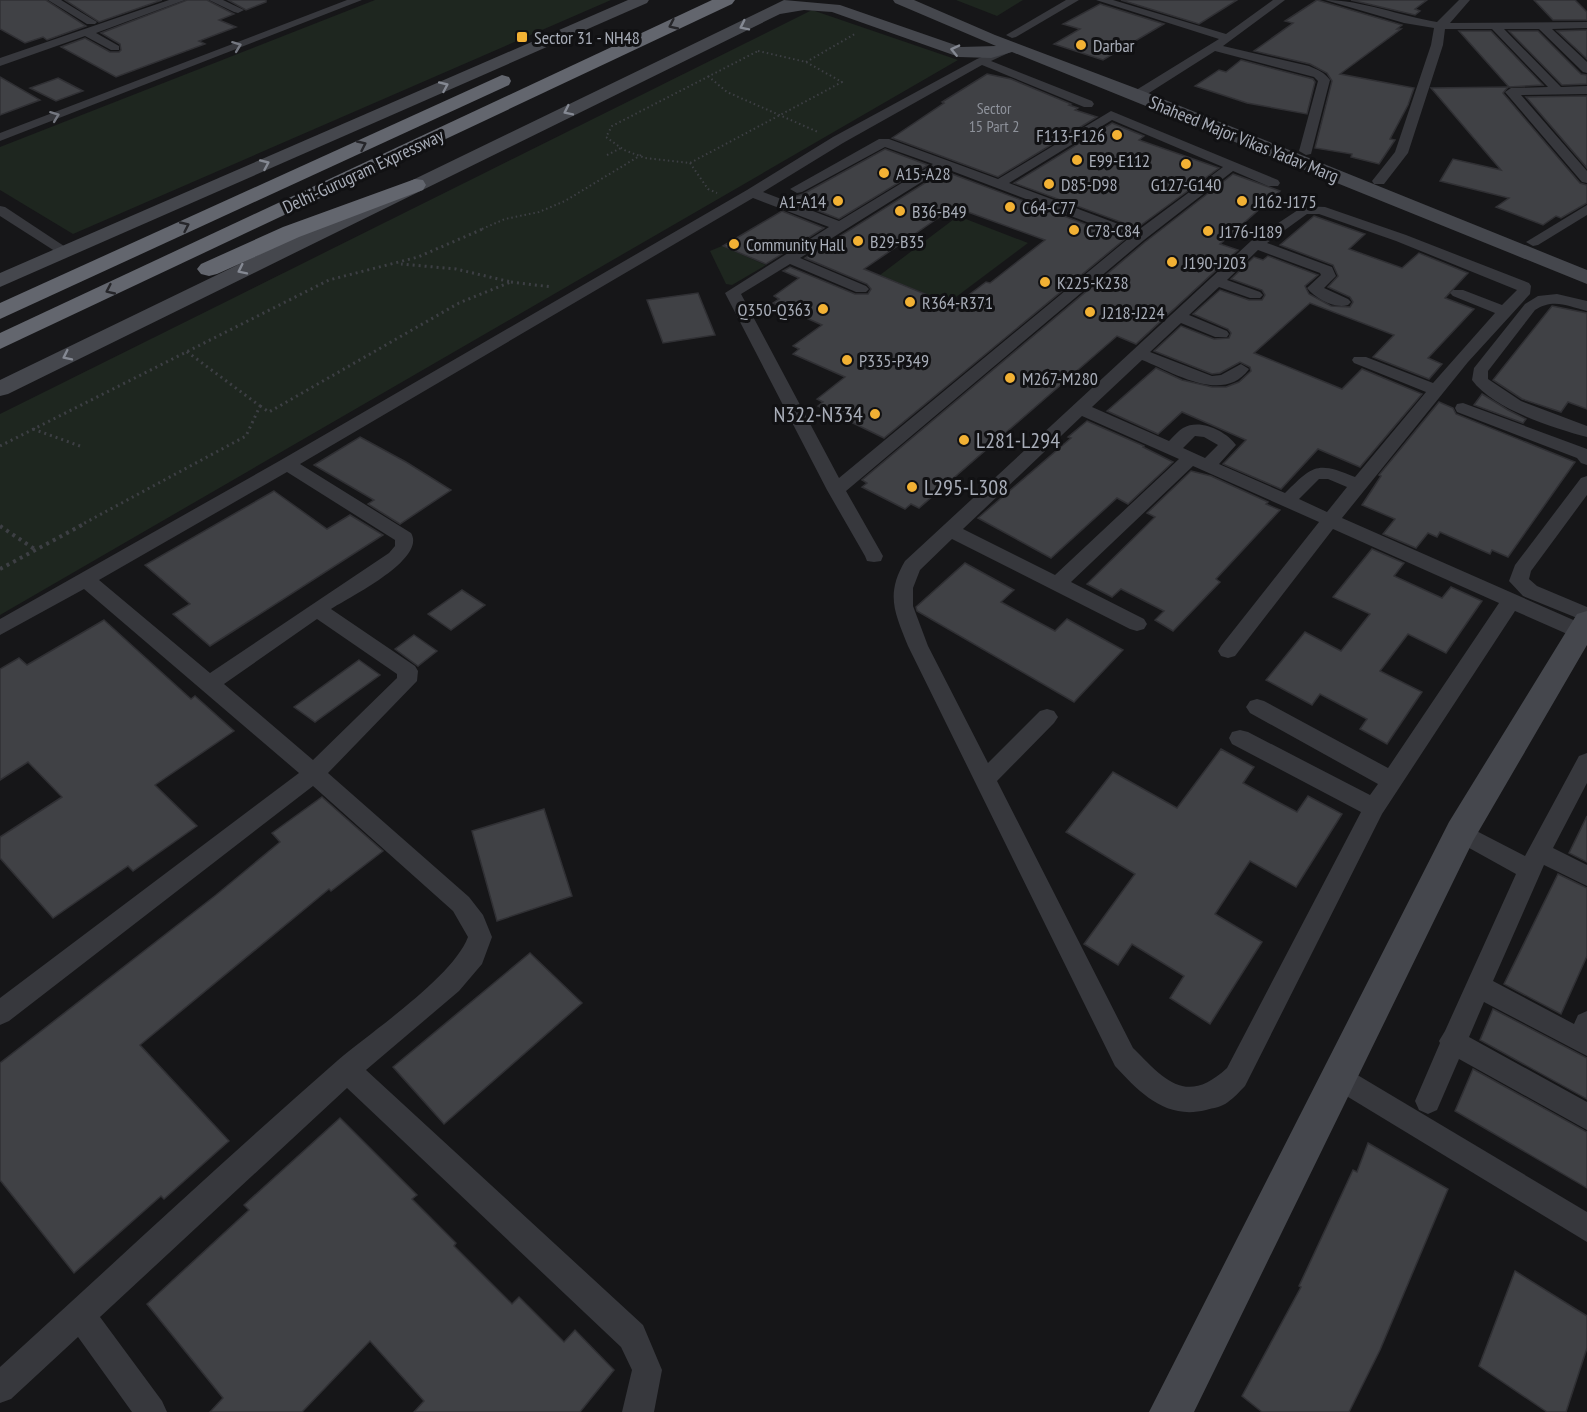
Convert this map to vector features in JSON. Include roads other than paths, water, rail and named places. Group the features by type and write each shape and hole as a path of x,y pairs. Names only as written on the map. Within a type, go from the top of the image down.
{"highway":[{"name":"Delhi-Gurugram Expressway","path":"0,342 726,0"},
{"name":"Delhi-Gurugram Expressway","path":"0,311 649,5"},
{"path":"0,311 60,270 126,238 225,182"},
{"path":"0,365 291,232 416,185"}],"main road":[{"path":"0,388 796,0"},
{"name":"Shaheed Major Vikas Yadav Marg","path":"901,0 1142,92 1587,278"},
{"name":"Shaheed Major Vikas Yadav Marg","path":"928,0 964,13 1012,41"},
{"path":"0,281 225,182 649,5"},
{"path":"776,10 804,5 834,8 966,53 991,54 1012,41"},
{"name":"Shaheed Major Vikas Yadav Marg","path":"1142,92 1306,151 1587,264"},
{"path":"1182,1408 1339,1077 1461,832 1585,623"}],"street":[{"path":"0,62 157,0"},
{"path":"0,52 180,0"},
{"path":"214,0 238,10"},
{"path":"0,137 357,0"},
{"path":"0,628 287,464 735,202 758,195 838,140 981,61 1074,0"},
{"path":"1101,0 1228,38"},
{"path":"1142,92 1228,38 1280,0"},
{"path":"1330,0 1408,21 1440,26 1587,25"},
{"path":"1379,181 1401,153 1437,45 1440,26 1464,0"},
{"path":"58,1 115,48"},
{"path":"1494,25 1557,90"},
{"path":"1542,25 1587,69"},
{"path":"1213,48 1305,69 1318,74 1324,80 1306,151"},
{"path":"981,61 1088,104"},
{"path":"1587,90 1514,91 1511,94 1587,179"},
{"path":"999,184 1111,115 1272,183"},
{"path":"797,189 884,142 1139,237"},
{"path":"874,556 836,490 734,296 737,289 943,163"},
{"path":"836,490 1139,237 1232,166"},
{"path":"758,195 770,204 835,228"},
{"path":"1533,242 1587,209"},
{"path":"0,210 66,252"},
{"path":"1228,651 1358,485 1504,311 1525,291 1524,286 1517,281 1320,210 1304,210 1256,244 1138,353 912,566 903,582 901,600 918,646 1124,1057 1156,1089 1170,1097 1193,1100 1218,1094 1236,1077 1374,808 1511,601"},
{"path":"1256,244 1327,270 1329,276 1315,288 1323,295 1343,302"},
{"path":"789,258 861,290"},
{"path":"1216,281 1255,295"},
{"path":"1458,293 1504,311"},
{"path":"1587,306 1552,297 1538,300 1480,371 1480,380 1489,390 1503,399 1587,432"},
{"path":"1178,316 1221,334"},
{"path":"1138,353 1210,381 1229,380 1241,369"},
{"path":"1360,360 1437,390"},
{"path":"1079,408 1511,601 1585,623"},
{"path":"1463,408 1583,454 1587,459"},
{"path":"1057,584 1199,462 1227,445 1219,437 1202,430 1190,431 1171,449"},
{"path":"209,684 316,609 396,558 404,547 404,537 287,464"},
{"path":"1287,501 1314,474 1330,473 1358,485"},
{"path":"1585,623 1530,591 1519,581 1522,570 1587,482"},
{"path":"950,530 1137,624"},
{"path":"0,1388 347,1070 450,983 473,956 480,937 474,922 461,904 314,773 84,578"},
{"path":"0,1013 314,773 407,681 408,671 316,609"},
{"path":"1257,707 1392,781"},
{"path":"985,779 1047,717"},
{"path":"1240,738 1374,808"},
{"path":"1428,1101 1452,1041 1533,860 1587,762"},
{"path":"1461,832 1533,860 1587,876"},
{"path":"1477,985 1585,1036"},
{"path":"1452,1041 1587,1118"},
{"path":"347,1070 632,1336 646,1370 638,1412"},
{"path":"1339,1077 1587,1228"},
{"path":"80,1315 151,1412"}],"place":[{"name":"Sector 31 - NH48","path":"522,37"},
{"name":"Darbar","path":"1081,45"},
{"name":"F113-F126","path":"1117,135"},
{"name":"E99-E112","path":"1077,160"},
{"name":"G127-G140","path":"1186,164"},
{"name":"A15-A28","path":"884,173"},
{"name":"D85-D98","path":"1049,184"},
{"name":"A1-A14","path":"838,201"},
{"name":"J162-J175","path":"1242,201"},
{"name":"C64-C77","path":"1010,207"},
{"name":"B36-B49","path":"900,211"},
{"name":"C78-C84","path":"1074,230"},
{"name":"J176-J189","path":"1208,231"},
{"name":"B29-B35","path":"858,241"},
{"name":"Community Hall","path":"734,244"},
{"name":"J190-J203","path":"1172,262"},
{"name":"K225-K238","path":"1045,282"},
{"name":"R364-R371","path":"910,302"},
{"name":"Q350-Q363","path":"823,309"},
{"name":"J218-J224","path":"1090,312"},
{"name":"P335-P349","path":"847,360"},
{"name":"M267-M280","path":"1010,378"},
{"name":"N322-N334","path":"875,414"},
{"name":"L281-L294","path":"964,440"},
{"name":"L295-L308","path":"912,487"}]}
